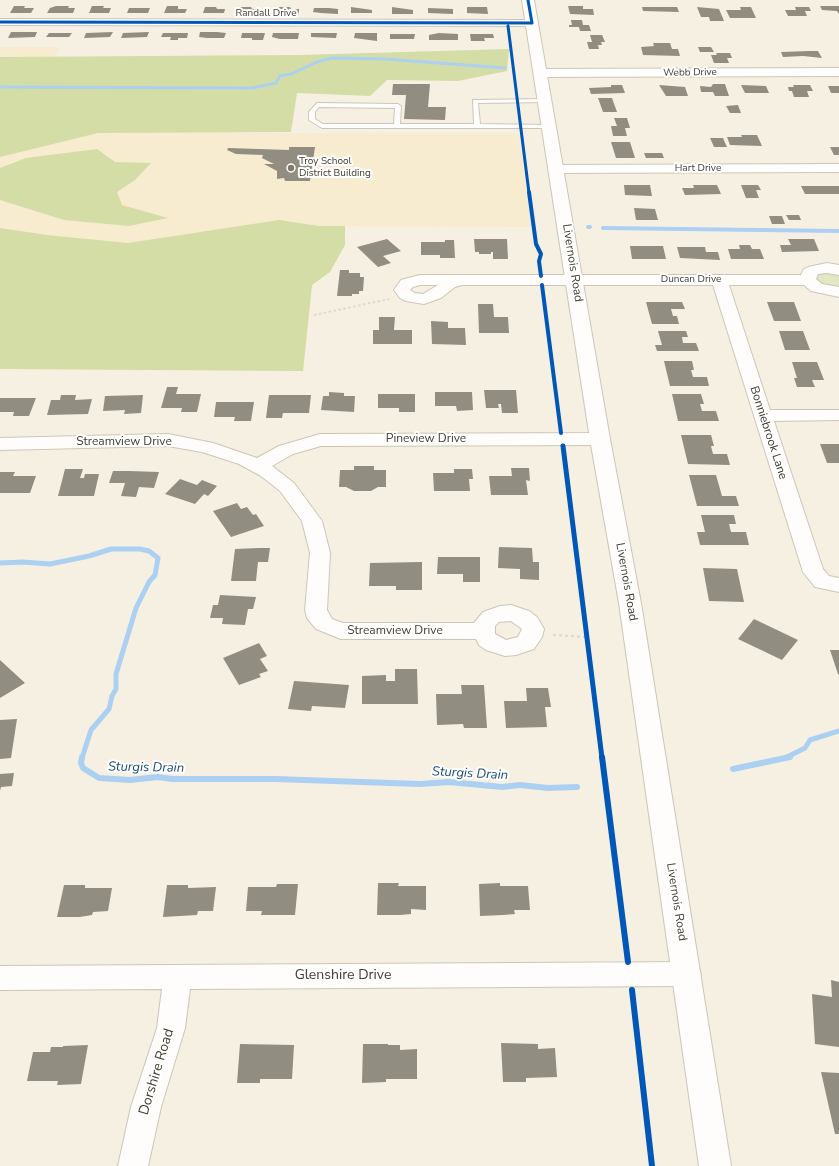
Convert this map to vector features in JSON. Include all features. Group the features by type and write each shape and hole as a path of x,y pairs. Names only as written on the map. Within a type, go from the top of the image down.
{"main road":[{"name":"Livernois Road","path":"528,0 600,439 630,602 715,1166"}],"street":[{"name":"Randall Drive","path":"0,22 532,23"},
{"name":"Webb Drive","path":"540,73 839,72"},
{"name":"Hart Drive","path":"556,169 839,168"},
{"path":"839,270 827,268 814,270 810,273 808,280 817,288 839,292"},
{"name":"Duncan Drive","path":"460,280 808,280"},
{"name":"Bonniebrook Lane","path":"719,280 813,572 830,584"},
{"path":"762,416 839,416"},
{"name":"Pineview Drive","path":"258,466 290,448 320,440 600,439"},
{"name":"Streamview Drive","path":"0,444 168,440 215,449 258,466 287,487 312,521 320,553 316,610 318,618 324,624 341,631 483,631"},
{"name":"Glenshire Drive","path":"0,978 687,974"},
{"name":"Dorshire Road","path":"133,1166 146,1107 170,1033 178,977"}],"lane":[{"path":"477,126 475,101 545,101"},
{"path":"397,126 398,106 317,105 312,112 312,120 322,126 397,126 477,126 549,126"}],"path":[{"path":"314,315 390,299"},
{"path":"585,630 587,645"},
{"path":"553,635 586,637"}],"shaded area":[{"path":"0,47 60,47 18,132 519,134 532,227 319,226 303,371 0,369"}],"green space":[{"path":"509,49 507,71 458,81 387,80 370,96 297,93 291,132 98,133 0,157 0,57 298,55"},
{"path":"97,149 115,162 151,163 135,180 117,192 122,205 168,218 129,226 64,220 0,200 0,168 26,158"},
{"path":"279,220 319,226 345,226 345,245 330,272 312,285 303,371 0,369 0,228 47,235 128,243"},
{"path":"820,272 839,274 839,287 829,287 816,282 815,276"}],"building":[{"path":"14,6 34,8 31,13 10,13"},
{"path":"56,6 69,6 68,8 75,8 73,13 47,13 50,8"},
{"path":"92,6 104,6 103,8 111,8 109,13 89,13"},
{"path":"167,6 178,6 178,9 187,9 185,13 164,13"},
{"path":"568,6 583,6 583,9 593,9 594,15 570,14"},
{"path":"820,6 839,6 839,14 837,11 822,10"},
{"path":"205,7 225,9 224,13 203,13"},
{"path":"240,7 260,9 259,13 238,13"},
{"path":"279,7 299,9 299,13 277,13"},
{"path":"351,7 372,10 372,13 351,13"},
{"path":"392,7 413,10 413,14 392,14"},
{"path":"467,7 487,7 488,14 467,13"},
{"path":"642,7 677,7 679,12 643,11"},
{"path":"697,7 719,9 724,21 710,21 709,17 701,17"},
{"path":"740,7 751,7 756,18 730,18 726,10 741,10"},
{"path":"795,7 809,7 811,11 805,11 807,16 788,16 785,10 796,10"},
{"path":"129,8 150,8 148,13 127,13"},
{"path":"314,8 338,9 338,14 313,12"},
{"path":"428,8 453,9 453,14 428,13"},
{"path":"571,20 582,20 583,25 589,25 591,31 580,31 579,27 569,27 569,25 572,25"},
{"path":"11,32 37,32 35,37 8,38"},
{"path":"113,32 110,37 84,38 86,33"},
{"path":"149,32 147,37 121,38 123,33"},
{"path":"200,32 226,33 224,38 207,38 199,37"},
{"path":"49,33 72,33 69,37 46,37"},
{"path":"163,33 188,33 187,38 170,40 171,37 161,37"},
{"path":"242,33 265,33 263,40 252,40 252,38 241,38"},
{"path":"273,33 299,33 298,39 280,39 272,37"},
{"path":"311,33 337,33 336,38 311,37"},
{"path":"355,33 377,33 377,41 354,38"},
{"path":"439,33 458,34 458,40 429,40 429,35"},
{"path":"390,34 415,34 414,39 390,39"},
{"path":"470,34 493,34 494,38 484,38 485,41 471,41"},
{"path":"590,35 602,35 605,42 601,42 602,45 598,45 599,49 589,49 587,42 592,42"},
{"path":"653,43 670,43 672,49 678,49 680,56 643,55 641,47 654,46"},
{"path":"698,47 711,47 714,52 700,52"},
{"path":"818,51 822,58 803,56 783,57 781,52"},
{"path":"716,53 730,53 732,58 727,58 729,63 714,63 711,55 717,55"},
{"path":"393,84 430,84 428,107 446,107 445,120 404,119 406,95 392,95"},
{"path":"713,84 725,84 729,96 715,96 713,92 701,92 700,86 711,87"},
{"path":"611,85 622,85 625,93 591,94 589,88 611,87"},
{"path":"659,85 685,87 688,96 666,96"},
{"path":"741,85 766,86 769,93 745,93"},
{"path":"793,85 810,85 813,91 807,91 809,97 794,97 792,91 789,91 788,87 794,87"},
{"path":"828,86 839,86 839,93 831,93"},
{"path":"598,98 612,98 617,112 603,112"},
{"path":"738,105 741,113 730,113 726,106"},
{"path":"614,118 627,118 630,128 625,128 627,136 613,136 611,126 617,126"},
{"path":"741,135 757,135 762,146 730,145 727,137 742,137"},
{"path":"710,138 723,138 727,147 714,147"},
{"path":"611,142 630,142 635,158 616,158"},
{"name":"Troy School District Building","path":"289,147 315,147 310,181 285,181 284,178 277,179 277,171 264,164 274,164 262,158 263,155 236,154 227,150 228,148 289,150"},
{"path":"830,147 839,147 839,155 834,155"},
{"path":"644,153 662,153 664,158 646,158"},
{"path":"624,185 650,185 652,196 625,195"},
{"path":"693,185 717,185 721,194 685,195 682,188 694,188"},
{"path":"741,185 758,185 761,190 756,190 759,198 746,198"},
{"path":"801,186 839,186 839,194 805,194"},
{"path":"634,208 655,209 658,220 636,220"},
{"path":"786,215 799,215 801,220 789,220"},
{"path":"769,216 782,216 785,224 772,224"},
{"path":"387,239 401,251 383,256 391,263 378,267 357,247"},
{"path":"474,239 507,239 508,259 493,259 493,252 491,252 491,254 479,254 479,252 475,252"},
{"path":"788,239 814,239 819,251 782,252 780,245 791,245"},
{"path":"445,240 454,240 455,258 440,258 440,255 421,255 421,242 445,242"},
{"path":"739,245 750,245 752,249 760,249 764,259 731,259 728,249 740,249"},
{"path":"630,246 663,246 666,259 632,259"},
{"path":"677,247 705,247 706,252 718,252 720,260 680,258"},
{"path":"340,270 349,270 349,273 360,273 360,277 364,277 363,291 359,291 359,294 352,294 352,296 337,296"},
{"path":"646,302 682,302 685,309 671,309 673,316 677,316 679,324 652,324"},
{"path":"767,302 794,302 801,321 774,321"},
{"path":"478,304 493,304 494,317 508,317 509,333 479,333"},
{"path":"379,317 395,317 394,330 412,330 412,344 373,344 373,330 379,330"},
{"path":"431,321 448,322 448,328 465,328 466,345 432,344"},
{"path":"658,331 686,331 688,337 682,337 683,343 696,343 699,351 657,351 655,345 662,345"},
{"path":"779,331 803,331 810,350 785,350"},
{"path":"664,361 692,361 694,370 691,370 693,377 707,377 709,386 670,386"},
{"path":"792,362 817,362 824,380 812,380 815,387 797,387 794,378 797,378"},
{"path":"167,387 178,387 176,394 201,394 197,412 181,412 182,408 161,408"},
{"path":"484,390 516,390 518,413 502,413 501,404 498,404 499,408 486,408"},
{"path":"329,392 344,393 344,396 355,396 354,412 321,410 323,396 329,396"},
{"path":"435,392 472,392 473,410 457,411 456,406 435,406"},
{"path":"378,394 415,394 415,412 399,412 399,408 378,408"},
{"path":"672,394 701,394 704,404 700,404 702,411 716,411 719,421 678,421"},
{"path":"61,395 76,395 75,400 92,399 88,414 47,415 51,400 60,400"},
{"path":"143,395 141,413 124,414 125,410 103,411 105,396"},
{"path":"269,395 311,395 309,413 283,413 282,418 266,418"},
{"path":"0,398 36,398 29,416 13,416 14,412 0,412"},
{"path":"216,402 254,402 251,421 234,421 235,417 214,417"},
{"path":"681,435 711,435 714,446 711,446 713,454 727,454 730,465 688,464"},
{"path":"820,444 839,444 839,463 827,463"},
{"path":"354,466 374,466 374,470 386,470 386,487 378,487 371,491 354,491 346,487 339,487 340,470 354,470"},
{"path":"511,468 529,468 530,481 526,480 528,495 491,495 489,476 512,476"},
{"path":"65,469 83,469 80,478 84,478 85,474 99,474 94,496 58,496"},
{"path":"454,469 472,469 473,479 469,479 470,491 434,491 433,473 454,473"},
{"path":"113,471 159,472 154,488 139,487 136,497 121,496 125,483 109,483"},
{"path":"0,472 15,472 13,476 36,476 30,493 0,493"},
{"path":"689,475 716,475 722,496 736,496 739,506 697,506"},
{"path":"180,479 197,485 202,480 217,486 208,496 204,494 195,504 165,494"},
{"path":"237,503 241,509 247,507 253,515 256,514 264,526 231,537 213,511"},
{"path":"701,515 734,515 736,524 729,524 731,532 746,532 749,545 700,545 697,532 705,532"},
{"path":"499,547 532,548 533,562 539,562 539,580 520,579 520,569 498,568"},
{"path":"270,548 268,562 258,562 256,581 231,581 235,549"},
{"path":"438,557 480,557 480,582 463,582 463,574 437,574"},
{"path":"422,562 422,590 396,590 396,586 369,586 370,563"},
{"path":"703,568 737,569 744,602 709,601"},
{"path":"220,595 256,597 253,609 248,609 245,625 222,624 223,618 210,618 213,605 218,605"},
{"path":"754,619 798,640 782,660 738,639"},
{"path":"259,643 267,656 260,659 268,671 259,674 261,677 239,685 223,658"},
{"path":"830,650 839,650 839,675 838,674"},
{"path":"0,660 25,683 0,698"},
{"path":"395,669 417,669 418,704 362,704 362,676 386,675 386,681 395,681"},
{"path":"294,681 349,685 345,708 312,706 311,711 288,709"},
{"path":"461,685 484,685 487,728 464,728 463,724 437,725 436,694 462,694"},
{"path":"526,688 548,688 551,707 545,707 547,727 506,728 504,701 527,701"},
{"path":"17,719 11,758 0,759 0,720"},
{"path":"14,773 12,786 1,787 0,791 0,774"},
{"path":"378,883 399,883 398,886 426,886 426,910 411,909 411,914 377,915"},
{"path":"500,883 500,886 528,886 530,910 514,910 515,914 480,916 479,884"},
{"path":"277,884 298,884 295,915 261,915 262,911 246,911 248,887 276,887"},
{"path":"64,885 85,885 85,888 112,888 108,911 93,912 92,915 80,917 57,917"},
{"path":"167,885 188,885 188,888 216,887 213,911 198,911 197,915 163,917"},
{"path":"831,980 839,982 839,1047 815,1044 812,994 832,997"},
{"path":"501,1043 538,1044 538,1049 555,1048 557,1077 526,1078 526,1082 503,1082"},
{"path":"240,1044 294,1045 292,1079 260,1079 260,1083 237,1083"},
{"path":"363,1044 400,1045 400,1050 417,1049 417,1079 386,1079 386,1082 362,1083"},
{"path":"88,1045 81,1084 57,1085 58,1081 27,1081 33,1052 50,1052 51,1047"},
{"path":"821,1072 839,1073 839,1134 835,1134"}],"waterway":[{"path":"0,87 252,88 276,83 280,76 291,74 317,62 332,58 386,59 505,68"},
{"path":"603,228 839,231"},
{"name":"Sturgis Drain","path":"0,563 23,562 50,564 89,556 111,549 140,549 149,551 158,558 155,575 149,582 136,608 116,674 116,689 112,696 109,709 91,730 82,758"},
{"name":"Sturgis Drain","path":"785,758 805,748 810,740 839,731"},
{"name":"Sturgis Drain","path":"82,757 81,763 83,768 99,778 130,780 158,777 172,779 275,779 420,784 449,782 502,787 520,785 548,788 577,787"},
{"name":"Sturgis Drain","path":"733,769 790,757"}],"cycle path":[{"path":"0,22 532,23 528,0"},
{"path":"508,26 536,244 541,254 539,261 541,276"},
{"path":"542,285 561,433"},
{"path":"563,446 628,962"},
{"path":"632,990 652,1166"}],"place":[{"name":"Troy School District Building","path":"291,168"}]}
